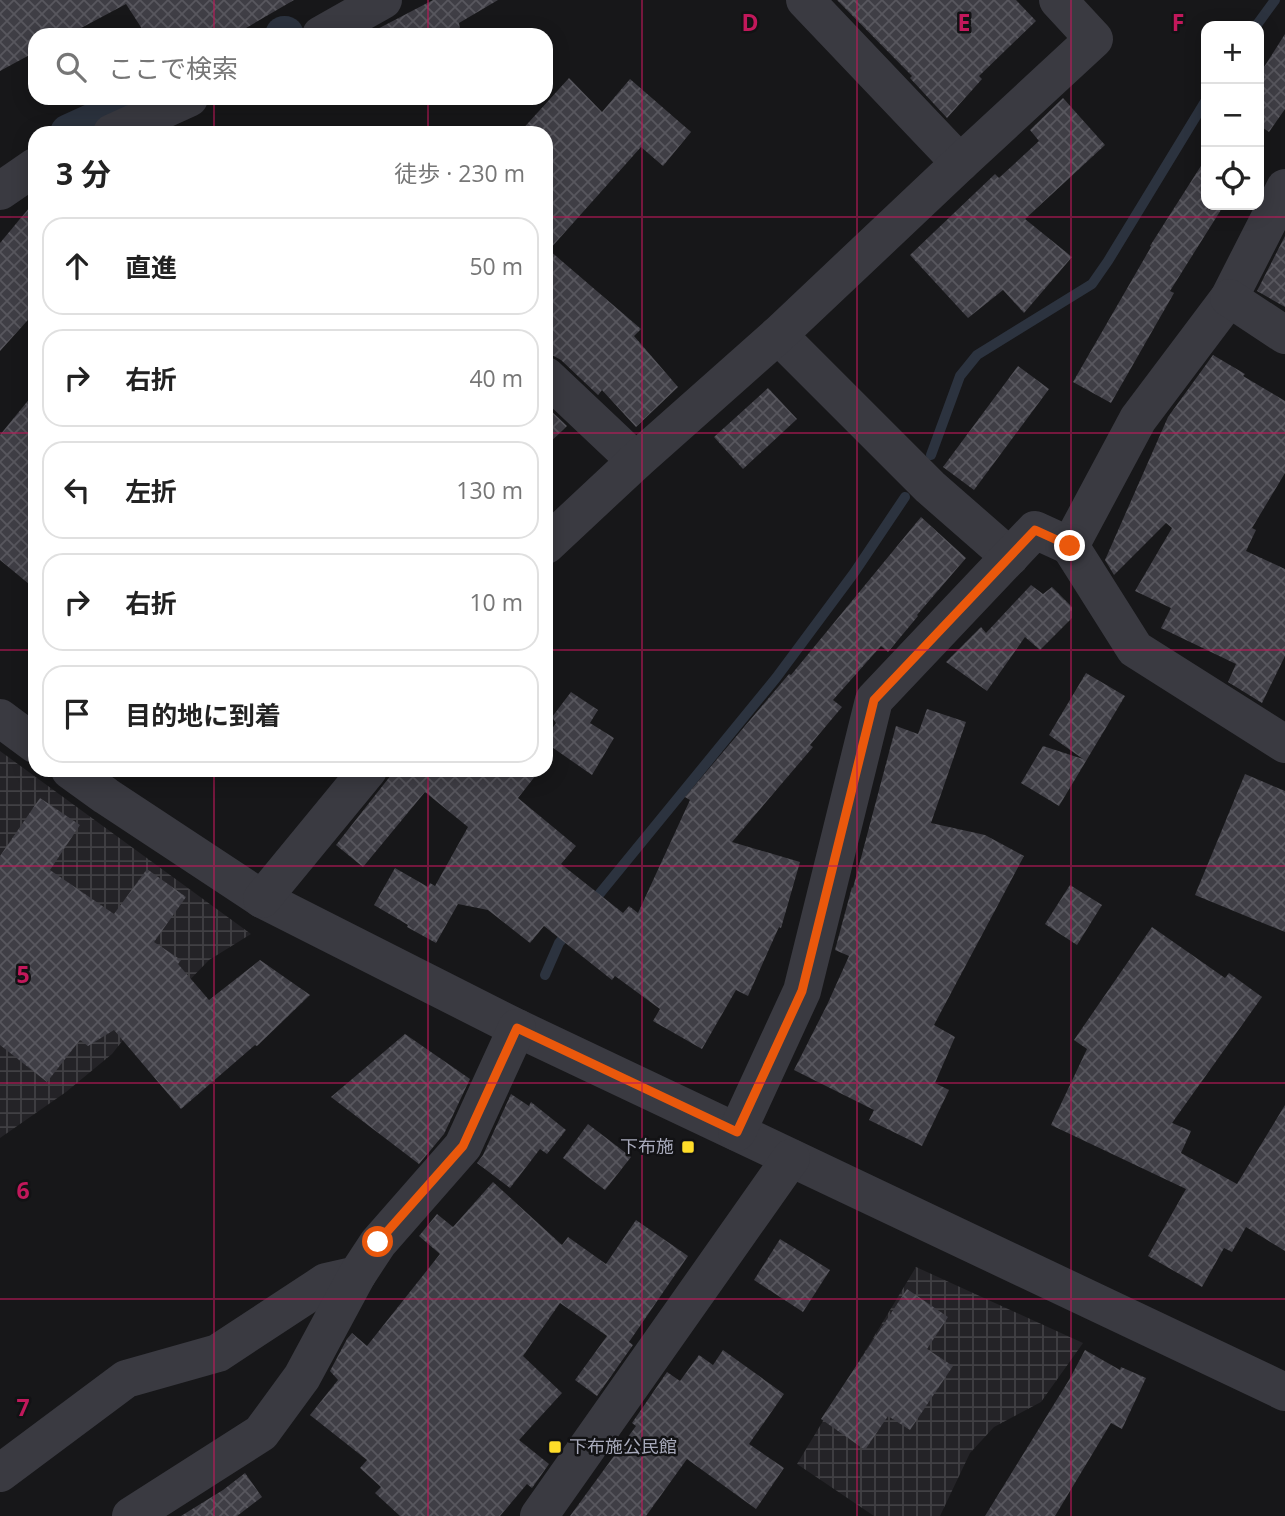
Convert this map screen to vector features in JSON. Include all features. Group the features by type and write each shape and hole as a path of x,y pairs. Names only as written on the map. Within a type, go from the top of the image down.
{"street":[{"path":"333,28 383,0"},
{"path":"805,0 960,163"},
{"path":"553,538 778,335 1094,39 1058,0"},
{"path":"127,126 174,105"},
{"path":"0,191 28,172"},
{"path":"1070,546 1138,419 1229,298 1285,188"},
{"path":"1229,298 1285,335"},
{"path":"778,335 930,486 1010,556"},
{"path":"553,383 636,461"},
{"path":"737,1132 802,991 874,700 1035,530 1070,546 1135,649 1285,744"},
{"path":"0,718 28,739"},
{"path":"80,777 262,899 517,1028 1285,1392"},
{"path":"262,899 362,777"},
{"path":"131,1516 261,1433 302,1377 357,1275 378,1242 463,1146 517,1028"},
{"path":"539,1516 791,1158"},
{"path":"0,1473 127,1379 218,1353 326,1282 357,1275"}],"shaded area":[{"path":"0,751 28,771 28,777 36,777 251,934 209,960 179,991 142,1016 112,1054 66,1092 0,1138"},
{"path":"916,1267 1083,1343 1041,1402 994,1427 970,1453 940,1516 874,1516 797,1464"}],"building":[{"path":"0,0 294,0 246,28 141,28 126,4 81,28 28,28 28,56 0,71"},
{"path":"433,0 498,0 459,23 460,28 379,28"},
{"path":"837,0 1016,0 1036,21 979,76 982,79 947,118 910,78 912,76"},
{"path":"1285,34 1285,109 1269,132 1264,128 1264,67"},
{"path":"569,78 602,112 630,79 691,132 663,166 641,147 553,246 553,126 525,126 544,105 553,105 553,96"},
{"path":"1063,98 1105,145 1025,219 1072,257 1024,313 1003,290 968,318 910,255 995,174 999,178 1039,141 1030,130"},
{"path":"1201,166 1201,210 1221,210 1170,291 1174,293 1111,403 1073,382 1150,246"},
{"path":"28,209 28,320 0,351 0,243"},
{"path":"1285,236 1285,307 1257,291"},
{"path":"553,253 641,329 634,336 678,387 636,427 602,390 598,395 553,356"},
{"path":"1213,355 1285,401 1285,473 1252,528 1256,530 1246,551 1285,569 1285,656 1262,703 1228,682 1236,664 1161,628 1171,608 1135,591 1172,528 1166,523 1114,575 1105,560 1168,417"},
{"path":"1018,366 1049,389 974,490 943,467"},
{"path":"768,388 797,419 743,469 714,437"},
{"path":"28,401 28,583 0,560 0,435"},
{"path":"553,413 567,426 553,439"},
{"path":"921,517 966,558 888,652 881,646 833,700 842,707 810,745 813,747 732,842 800,862 781,928 779,927 748,996 736,990 702,1049 653,1021 660,1009 615,976 612,980 544,926 530,943 488,910 458,904 436,943 374,905 395,868 428,887 430,883 435,886 468,827 425,792 363,867 336,845 389,777 534,777 518,798 576,846 561,864 623,913 629,906 638,913 690,800 685,797 789,674 791,675"},
{"path":"1031,585 1043,594 1052,587 1072,607 1072,618 1040,650 1025,637 987,691 946,662 981,627 986,633"},
{"path":"1086,673 1125,696 1059,806 1021,783 1043,746 1083,759 1049,735"},
{"path":"571,692 598,710 590,723 614,738 592,775 553,748 553,727 556,723 553,716"},
{"path":"927,709 966,722 931,823 985,835 1024,856 934,1025 955,1037 935,1083 949,1090 922,1146 869,1120 874,1110 794,1070 849,956 835,950 896,726 918,734"},
{"path":"1245,774 1285,791 1285,932 1195,895"},
{"path":"40,798 80,825 50,870 114,914 147,869 186,897 154,942 181,960 178,964 209,1000 260,960 310,995 257,1046 181,1109 114,1030 88,1046 80,1040 47,1082 0,1045 0,856"},
{"path":"1070,885 1102,905 1077,945 1045,924"},
{"path":"1152,927 1225,978 1229,973 1262,997 1172,1123 1191,1131 1181,1153 1237,1184 1285,1105 1285,1251 1246,1227 1232,1252 1224,1248 1202,1287 1148,1256 1186,1189 1051,1125 1087,1049 1074,1040"},
{"path":"405,1034 470,1079 444,1134 419,1164 331,1097"},
{"path":"511,1094 529,1106 531,1102 566,1130 547,1154 540,1149 510,1188 477,1163"},
{"path":"588,1124 631,1157 605,1190 563,1158"},
{"path":"493,1182 562,1245 568,1237 606,1264 636,1220 688,1256 629,1342 633,1345 597,1396 575,1380 607,1336 560,1303 523,1356 562,1393 519,1440 549,1464 532,1488 527,1484 500,1516 400,1516 375,1493 381,1487 360,1468 367,1460 310,1415 338,1380 330,1371 347,1339 352,1333 367,1346 440,1254 419,1236 437,1214 453,1227"},
{"path":"780,1239 830,1270 803,1312 754,1280"},
{"path":"907,1289 948,1317 927,1349 953,1366 910,1430 888,1416 865,1450 821,1419"},
{"path":"723,1350 784,1394 749,1444 784,1468 756,1509 687,1459 646,1516 570,1516 636,1426 632,1423 667,1372 680,1381 699,1355 713,1365"},
{"path":"1085,1350 1120,1370 1121,1367 1146,1378 1122,1429 1111,1423 1055,1516 985,1516 1069,1380"},
{"path":"245,1473 262,1497 237,1516 181,1516 223,1490"}],"waterway":[{"path":"1260,21 1275,0"},
{"path":"84,126 131,105"},
{"path":"931,455 960,376 977,355 1092,284 1201,108"},
{"path":"592,903 776,678 854,573 905,497"},
{"path":"545,975 559,943 571,929"}],"place":[{"name":"下布施","path":"688,1147"},
{"name":"下布施公民館","path":"555,1447"}],"route":[{"path":"378,1242 463,1146 517,1028 737,1132 802,991 874,700 1035,530 1070,546"}]}
